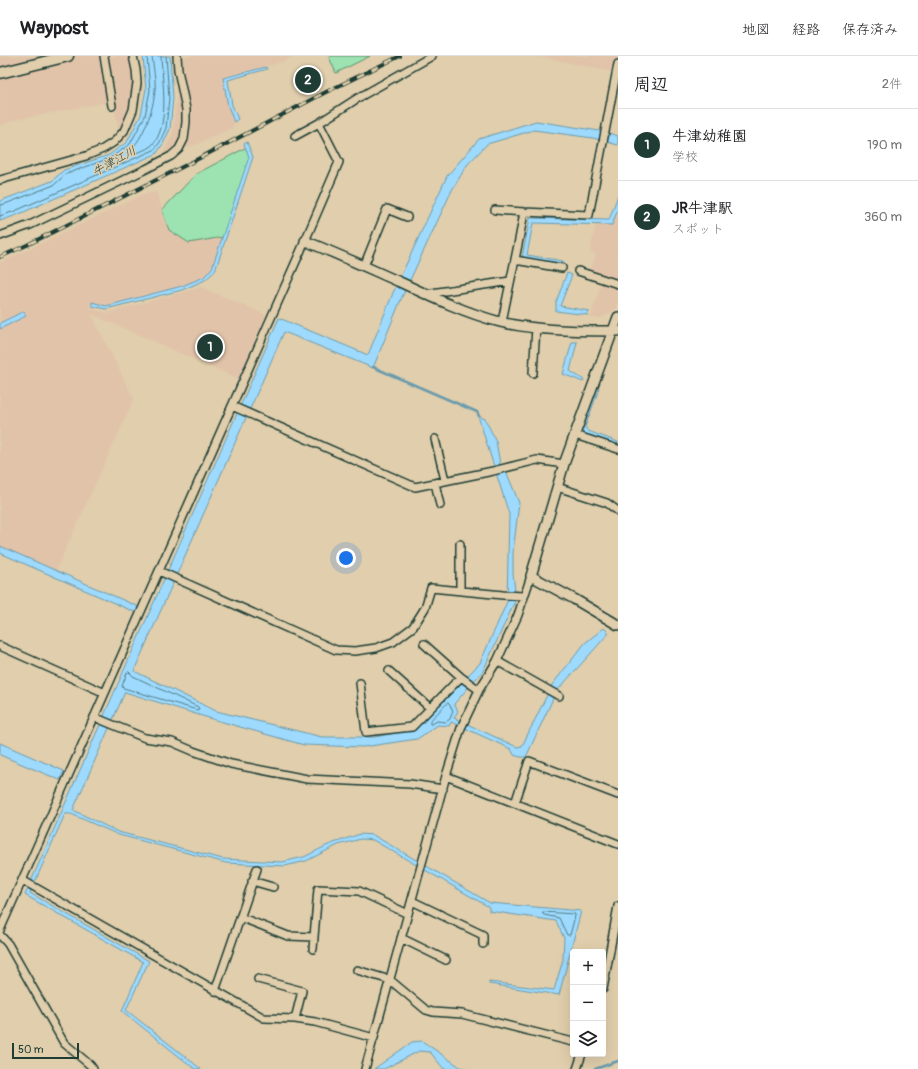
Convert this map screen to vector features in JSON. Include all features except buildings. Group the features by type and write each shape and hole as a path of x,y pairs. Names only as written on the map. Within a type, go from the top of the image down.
{"main road":[{"path":"0,73 68,56"}],"street":[{"path":"104,56 112,106"},
{"path":"0,180 86,156 103,149 114,142 124,131 133,110 137,83 133,56"},
{"path":"0,236 30,225 146,169 171,156 179,149 184,139 186,109 178,70 177,56"},
{"path":"295,136 432,56"},
{"path":"495,210 589,215 618,64"},
{"path":"0,930 25,882 94,717 339,162 319,123"},
{"path":"364,266 387,210 407,217"},
{"path":"502,322 524,212"},
{"path":"305,241 474,315 536,328 616,331"},
{"path":"515,260 562,268"},
{"path":"578,271 618,284"},
{"path":"425,294 510,281"},
{"path":"365,1069 422,861 461,728 479,690 497,661 518,614 531,576 564,464 616,331 618,318"},
{"path":"533,373 536,328"},
{"path":"232,406 415,487 507,468 537,460 564,464"},
{"path":"575,435 618,449"},
{"path":"435,439 445,480"},
{"path":"435,483 440,505"},
{"path":"557,487 607,503 618,510"},
{"path":"460,544 460,590"},
{"path":"159,571 336,650 355,651 376,648 393,642 413,626 425,608 430,588 524,596"},
{"path":"531,576 618,625"},
{"path":"424,644 461,677 479,690"},
{"path":"0,646 105,693"},
{"path":"497,661 559,696"},
{"path":"389,670 430,708"},
{"path":"360,683 366,732 412,727 461,677"},
{"path":"94,717 145,738 172,742 193,752 231,764 307,779 410,784 443,789"},
{"path":"515,803 529,761 618,795"},
{"path":"446,776 618,844"},
{"path":"214,991 256,869"},
{"path":"252,881 273,888"},
{"path":"25,882 214,991 264,1018 295,1019 315,1022 374,1038"},
{"path":"314,949 318,889 359,891 408,914"},
{"path":"412,901 483,935 484,944"},
{"path":"604,985 618,906"},
{"path":"240,917 288,936 314,937"},
{"path":"0,935 8,944 64,1043 93,1069"},
{"path":"401,938 446,960"},
{"path":"357,970 390,980 426,1010 433,1012 462,1014 570,1041"},
{"path":"258,979 302,991 295,1019"},
{"path":"577,1069 581,1057"}],"shaded area":[{"path":"0,56 138,56 143,87 137,113 126,137 121,142 113,101 14,120 0,126"},
{"path":"174,56 294,56 285,61 224,78 228,106 234,122 233,127 198,144 163,154 173,133 177,95"},
{"path":"537,56 618,56 618,82 613,72"},
{"path":"156,192 169,230 223,237 214,269 205,278 182,289 106,308 92,304 90,308 107,313 201,287 266,315 239,379 91,314 134,399 56,570 53,572 0,549 0,263 144,194"},
{"path":"618,202 618,302 615,309 602,318 590,318 603,279 589,274 596,255 590,252 596,223 611,222"}],"green space":[{"path":"370,56 336,73 329,57"},
{"path":"247,147 251,156 223,237 189,243 169,230 162,210 196,174"}],"water":[{"name":"牛津江川","path":"143,56 170,56 173,98 170,129 163,144 156,154 0,221 0,201 52,181 64,170 109,155 127,142 141,115 146,89"},
{"path":"266,67 267,69 228,80 232,105 238,119 234,122 228,106 223,78"},
{"path":"536,121 606,132 618,136 618,145 593,138 534,130 487,144 467,165 452,190 402,297 373,368 284,332 134,671 216,711 322,737 375,737 416,729 480,663 507,602 509,514 479,416 485,419 496,441 500,464 506,471 519,503 513,552 513,574 516,599 483,671 454,704 458,711 454,718 517,747 522,746 552,685 585,643 604,628 609,633 556,692 526,757 514,755 511,749 451,722 449,726 438,725 417,739 363,747 304,745 125,692 73,810 118,832 223,859 282,862 304,857 328,845 360,834 373,835 490,903 581,911 559,995 489,984 489,982 554,990 563,960 564,938 556,921 489,911 489,907 373,840 361,839 338,845 306,861 285,866 226,863 119,835 71,814 65,814 30,893 149,961 126,1010 201,1069 195,1069 122,1011 143,962 25,895 279,318 368,355 393,293 447,176 479,139"},
{"path":"247,142 253,157 215,271 205,280 182,290 106,309 92,306 92,302 106,306 182,286 204,277 212,268 249,157 244,144"},
{"path":"618,195 618,209 612,225 533,223 527,255 563,261 565,263 562,266 522,258 530,218 609,220"},
{"path":"567,273 572,275 560,306 589,311 588,315 556,311 556,302"},
{"path":"24,311 26,316 0,329 0,323"},
{"path":"572,342 577,342 570,371 584,380 583,382 563,374"},
{"path":"596,387 599,389 585,427 588,431 618,442 618,445 583,434 581,429"},
{"path":"0,546 139,607 137,613 0,553"},
{"path":"0,743 64,771 60,780 0,755"},
{"path":"422,1041 460,1067 468,1069 444,1069 430,1052 419,1051 384,1069 374,1069 412,1042"}],"waterway":[{"path":"373,367 477,412 479,416"},
{"path":"595,1069 618,1061"}],"railway":[{"path":"0,257 27,245 192,162 326,92 400,56"}],"place":[{"name":"JR牛津駅","path":"308,80"},
{"name":"牛津幼稚園","path":"210,347"}]}
